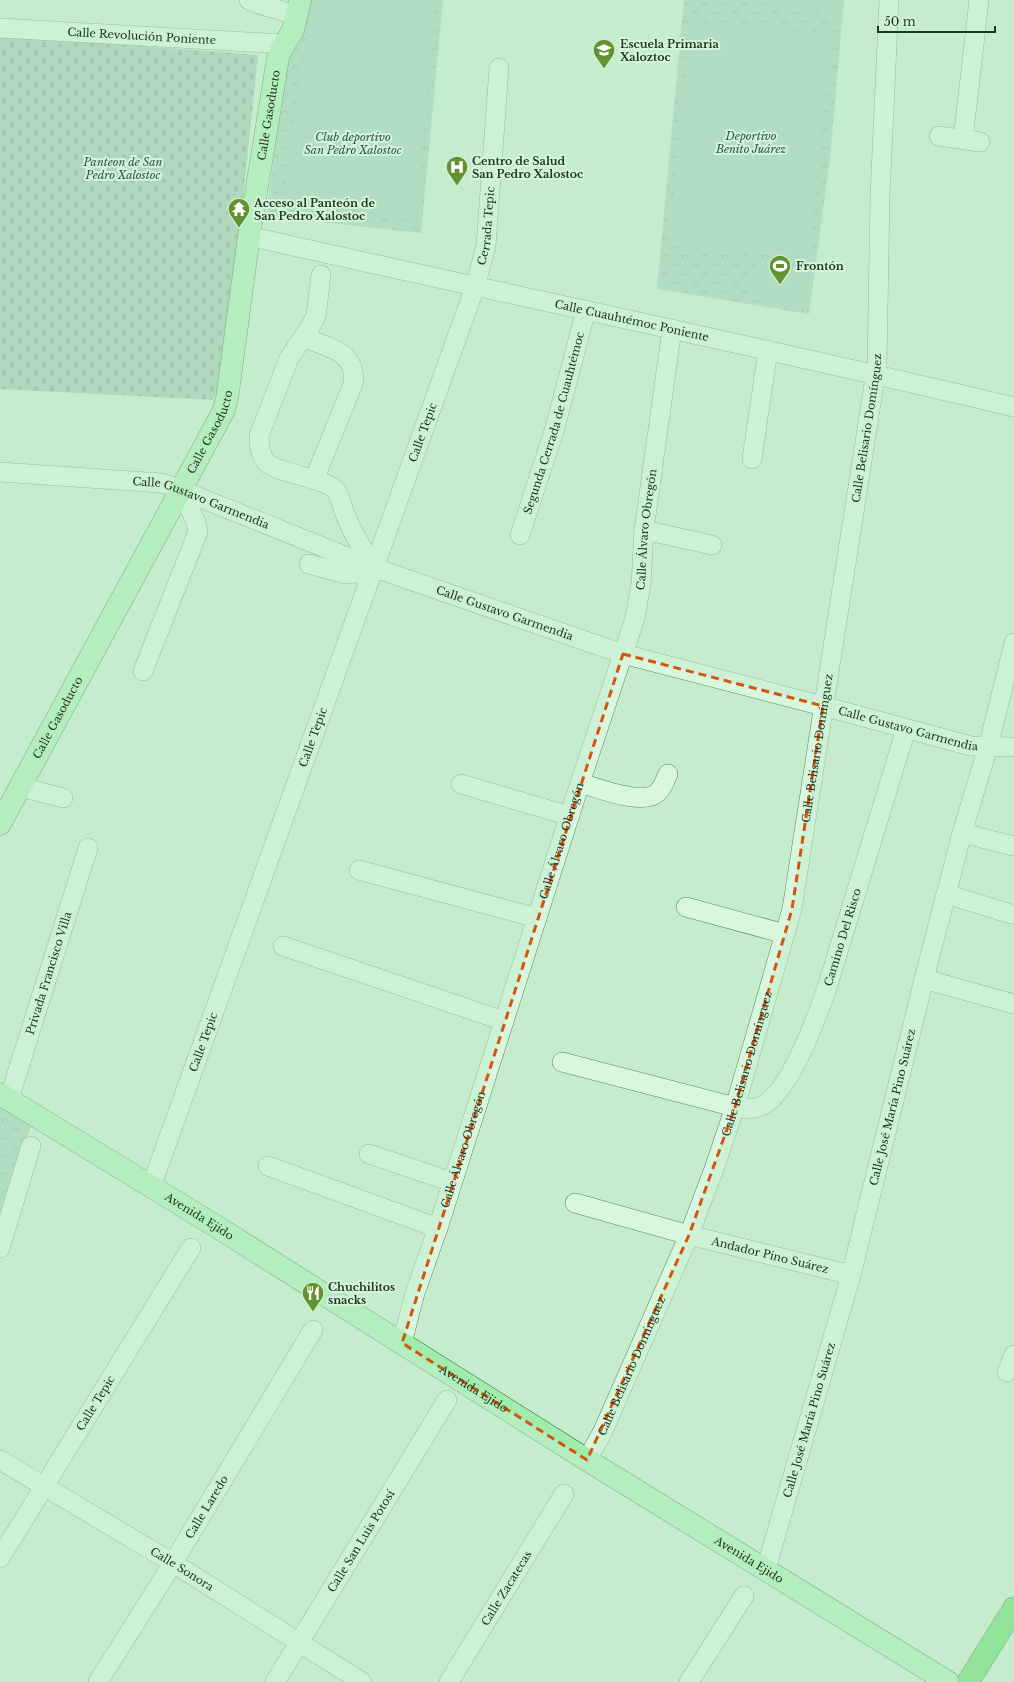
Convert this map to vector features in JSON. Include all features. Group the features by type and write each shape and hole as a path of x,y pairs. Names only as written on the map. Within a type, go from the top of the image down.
{"highway":[{"path":"968,1682 1014,1608"}],"main road":[{"name":"Calle Gasoducto","path":"0,824 223,412 227,399 249,236 278,58 284,44 293,30 298,7"},
{"name":"Avenida Ejido","path":"4,1097 402,1343 587,1460 948,1682"}],"street":[{"path":"249,0 255,3 298,7"},
{"name":"Calle Belisario Domínguez","path":"587,1460 603,1431 690,1235 735,1107 792,909 876,374 878,350 880,196 889,0"},
{"path":"939,136 972,141 979,0"},
{"name":"Calle Revolución Poniente","path":"0,28 284,44"},
{"name":"Cerrada Tepic","path":"475,287 486,246 499,68"},
{"name":"Calle Cuauhtémoc Poniente","path":"249,236 475,287 876,374 1014,406"},
{"path":"309,564 346,574 358,573 375,568 348,522 338,493 333,487 266,462 259,444 259,436 289,358 316,316 321,275"},
{"name":"Calle Tepic","path":"151,1187 475,287"},
{"name":"Segunda Cerrada de Cuauhtémoc","path":"520,535 555,428 586,310"},
{"name":"Calle Álvaro Obregón","path":"402,1343 415,1293 438,1228 580,782 636,618 639,600 644,530 672,329"},
{"path":"303,338 340,352 352,367 354,376 353,384 314,480"},
{"path":"752,459 768,350"},
{"name":"Calle Gustavo Garmendia","path":"0,472 161,483 375,568 623,654 971,746 1004,746 1014,748"},
{"path":"143,671 198,532 196,522 181,490"},
{"path":"644,530 712,545"},
{"name":"Calle José María Pino Suárez","path":"766,1569 851,1275 924,979 962,833 988,747 1014,643"},
{"name":"Camino Del Risco","path":"562,1062 735,1107 751,1109 767,1104 785,1081 804,1047 826,991 906,729"},
{"path":"580,782 630,797 643,798 650,797 657,793 662,788 668,774"},
{"path":"462,784 570,816"},
{"path":"21,787 63,798"},
{"path":"962,833 1014,846"},
{"name":"Privada Francisco Villa","path":"4,1097 88,848"},
{"path":"359,870 537,918"},
{"path":"946,894 1014,915"},
{"path":"686,907 785,934"},
{"path":"283,946 504,1021"},
{"path":"924,979 1014,1004"},
{"path":"0,1248 31,1146"},
{"path":"369,1154 452,1182"},
{"path":"268,1166 438,1228"},
{"name":"Andador Pino Suárez","path":"575,1203 690,1235 851,1275"},
{"name":"Calle Tepic","path":"0,1558 191,1248"},
{"name":"Calle Laredo","path":"98,1682 173,1563 313,1330"},
{"name":"Calle San Luis Potosí","path":"275,1682 447,1400"},
{"name":"Calle Sonora","path":"0,1460 173,1563 362,1682"},
{"name":"Calle Zacatecas","path":"449,1682 564,1494"},
{"path":"689,1682 744,1596"}],"highlighted area":[{"path":"623,654 823,706 792,909 735,1107 689,1235 587,1460 402,1343"}],"green space":[{"name":"Club deportivo San Pedro Xalostoc","path":"306,0 443,0 421,233 266,216 287,59 296,49"},
{"name":"Club deportivo San Pedro Xalostoc","path":"315,0 435,0 416,218 283,199 307,38"},
{"name":"Deportivo Benito Juárez","path":"684,0 844,0 830,158 809,314 657,289"},
{"path":"769,0 838,0 837,15 768,6"},
{"name":"Deportivo Benito Juárez","path":"691,22 832,35 806,259 669,245"},
{"name":"Panteon de San Pedro Xalostoc","path":"0,35 258,55 239,236 218,390 213,400 0,389"},
{"name":"Frontón","path":"754,264 812,273 807,310 749,299"},
{"path":"0,1103 32,1122 0,1233"}],"place":[{"name":"Escuela Primaria Xaloztoc","path":"604,70"},
{"name":"Centro de Salud San Pedro Xalostoc","path":"457,186"},
{"name":"Acceso al Panteón de San Pedro Xalostoc","path":"239,228"},
{"name":"Frontón","path":"780,286"},
{"name":"Chuchilitos snacks","path":"313,1312"}]}
